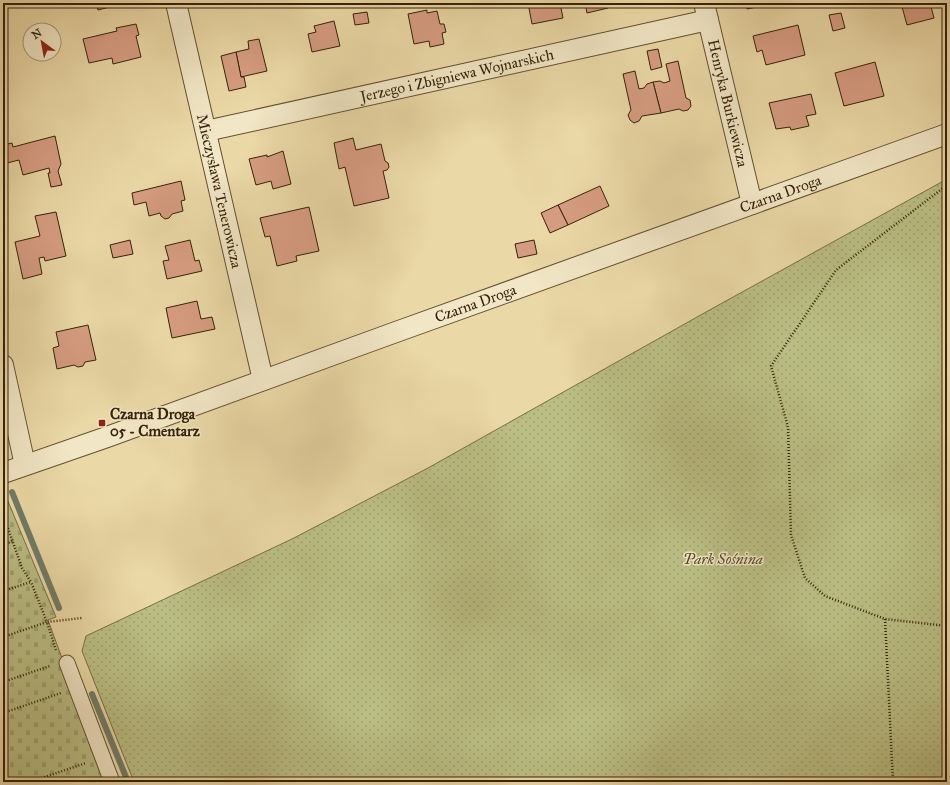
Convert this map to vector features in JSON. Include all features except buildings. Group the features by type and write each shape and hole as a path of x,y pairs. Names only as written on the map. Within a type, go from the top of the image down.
{"street":[{"name":"Mieczysława Tenerowicza","path":"176,3 264,380"},
{"name":"Jerzego i Zbigniewa Wojnarskich","path":"206,131 706,12"},
{"name":"Henryka Burkiewicza","path":"706,12 752,204"},
{"name":"Czarna Droga","path":"3,473 107,437 947,134"},
{"path":"3,366 25,465"},
{"path":"60,661 76,688 112,782"}],"path":[{"path":"947,184 836,270 772,366 788,427 791,535 805,578 825,596 885,619 947,626"},
{"path":"3,494 5,499 3,500"},
{"path":"3,514 22,568 31,582 47,622 60,661 3,682"},
{"path":"3,545 13,541"},
{"path":"3,591 31,582"},
{"path":"3,637 47,622 82,618"},
{"path":"885,619 892,782"},
{"path":"3,713 76,688"},
{"path":"30,782 103,757"}],"green space":[{"name":"Park Sośnina","path":"947,179 947,782 134,782 82,651 86,636 292,539 428,468"},
{"path":"3,494 5,494 56,617 48,620 63,661 118,782 3,782"}],"waterway":[{"path":"12,492 59,608"},
{"path":"92,694 128,782"}],"place":[{"name":"Czarna Droga 05 - Cmentarz","path":"102,423"}]}
